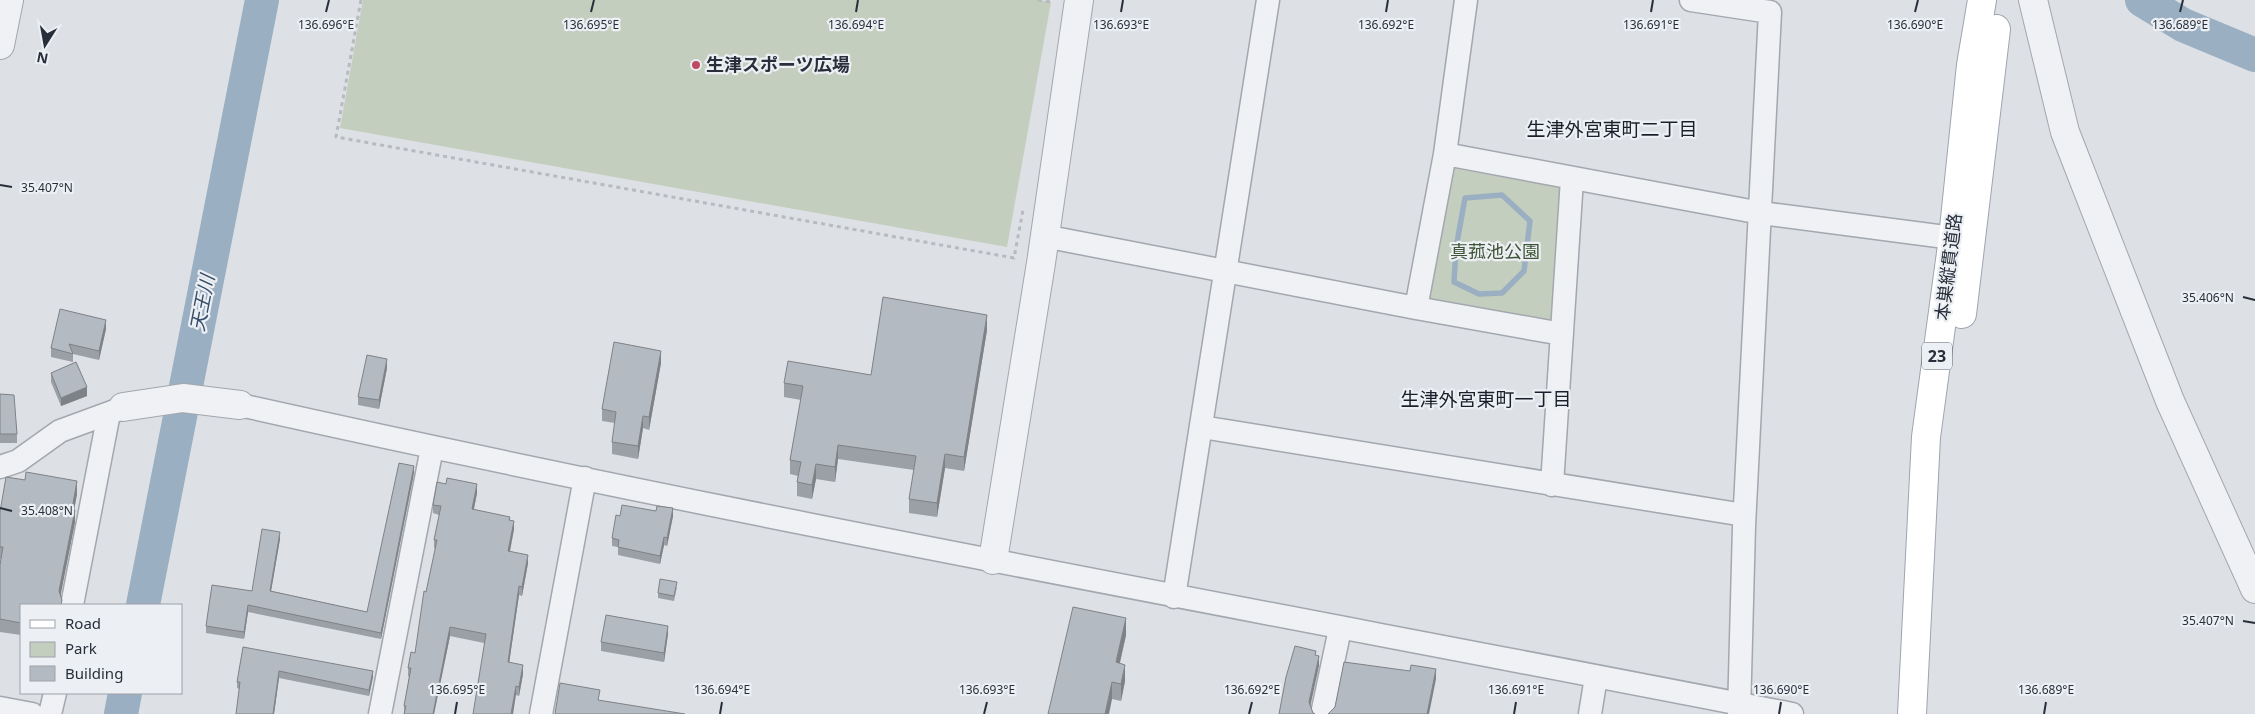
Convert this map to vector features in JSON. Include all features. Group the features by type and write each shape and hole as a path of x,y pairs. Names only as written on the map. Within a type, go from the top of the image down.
{"main road":[{"name":"本巣縦貫道路","path":"1912,714 1926,437 1953,238 1971,65 1982,0"},
{"name":"本巣縦貫道路","path":"1930,714 1945,439 1972,240 1990,68 2001,0"}],"street":[{"path":"0,45 9,0"},
{"path":"993,560 1079,0"},
{"path":"1174,597 1268,0"},
{"path":"1416,308 1445,154 1466,0"},
{"path":"1691,0 1715,2 1770,12 1744,515 1739,709"},
{"path":"2033,0 2065,132 2170,401 2254,584"},
{"path":"1445,154 1572,179 1761,212 1953,238"},
{"path":"1552,485 1572,179"},
{"path":"1044,236 1416,308 1562,334"},
{"path":"0,467 18,461 60,431 116,410 183,398 240,405 432,448 1174,597 1596,677 1739,709 1792,714"},
{"path":"72,604 116,410"},
{"path":"1202,427 1744,515"},
{"path":"380,714 432,448"},
{"path":"541,714 584,478"},
{"path":"1322,714 1340,628"},
{"path":"1590,714 1596,677"},
{"path":"50,714 54,694"},
{"path":"0,708 32,714"}],"path":[{"path":"361,0 336,137 1014,258 1025,201"},
{"path":"1038,0 1051,2"}],"green space":[{"name":"生津スポーツ広場","path":"363,0 1038,0 1051,2 1007,247 340,128"},
{"name":"真菰池公園","path":"1445,167 1564,188 1552,329 1424,306"}],"building":[{"path":"883,297 987,315 964,457 945,454 937,503 909,499 916,456 838,445 835,467 816,464 812,485 797,482 801,462 790,460 803,386 784,383 788,361 871,375"},
{"path":"60,309 106,320 99,351 69,344 73,354 51,348"},
{"path":"614,342 661,351 649,417 643,416 638,446 612,442 616,412 602,409"},
{"path":"367,355 387,359 379,400 358,397"},
{"path":"76,362 87,387 61,398 51,373"},
{"path":"0,394 14,395 17,434 0,434"},
{"path":"399,463 414,466 381,633 248,605 244,632 206,626 212,585 252,591 262,529 280,532 270,591 367,612"},
{"path":"26,472 77,481 72,509 75,510 59,591 61,604 20,604 20,623 0,619 0,565 3,547 0,547 0,512 6,477 25,480"},
{"path":"447,478 477,484 472,509 510,517 509,520 514,521 508,551 528,555 522,587 519,586 508,662 523,665 519,687 516,686 511,714 473,714 486,634 450,627 433,714 404,714 411,668 408,668 411,652 415,653 424,591 426,592 437,540 434,540 441,506 433,505 437,482 446,484"},
{"path":"622,505 656,511 657,506 673,508 667,538 664,537 660,556 618,547 619,540 612,538 616,515 620,516"},
{"path":"660,579 677,582 674,596 658,593"},
{"path":"1073,607 1126,618 1116,662 1125,665 1121,684 1112,682 1105,714 1048,714"},
{"path":"606,615 668,626 664,653 601,642"},
{"path":"1295,646 1316,651 1315,655 1319,656 1309,702 1315,714 1279,714 1286,677"},
{"path":"243,647 373,671 369,690 279,671 273,714 236,714 240,682 237,682"},
{"path":"1344,662 1410,671 1411,665 1436,669 1427,714 1328,714 1335,707"},
{"path":"560,683 600,690 598,700 685,714 555,714"}],"waterway":[{"name":"天王川","path":"143,604 262,0"},
{"path":"2142,0 2183,25 2255,55"},
{"path":"1502,195 1530,221 1524,271 1502,293 1479,294 1454,282 1456,248 1465,198 1502,195"},
{"name":"天王川","path":"121,714 125,694"}],"place":[{"name":"生津スポーツ広場","path":"696,65"}],"district":[{"name":"生津外宮東町二丁目","path":"1612,129"},
{"name":"生津外宮東町一丁目","path":"1486,399"}]}
